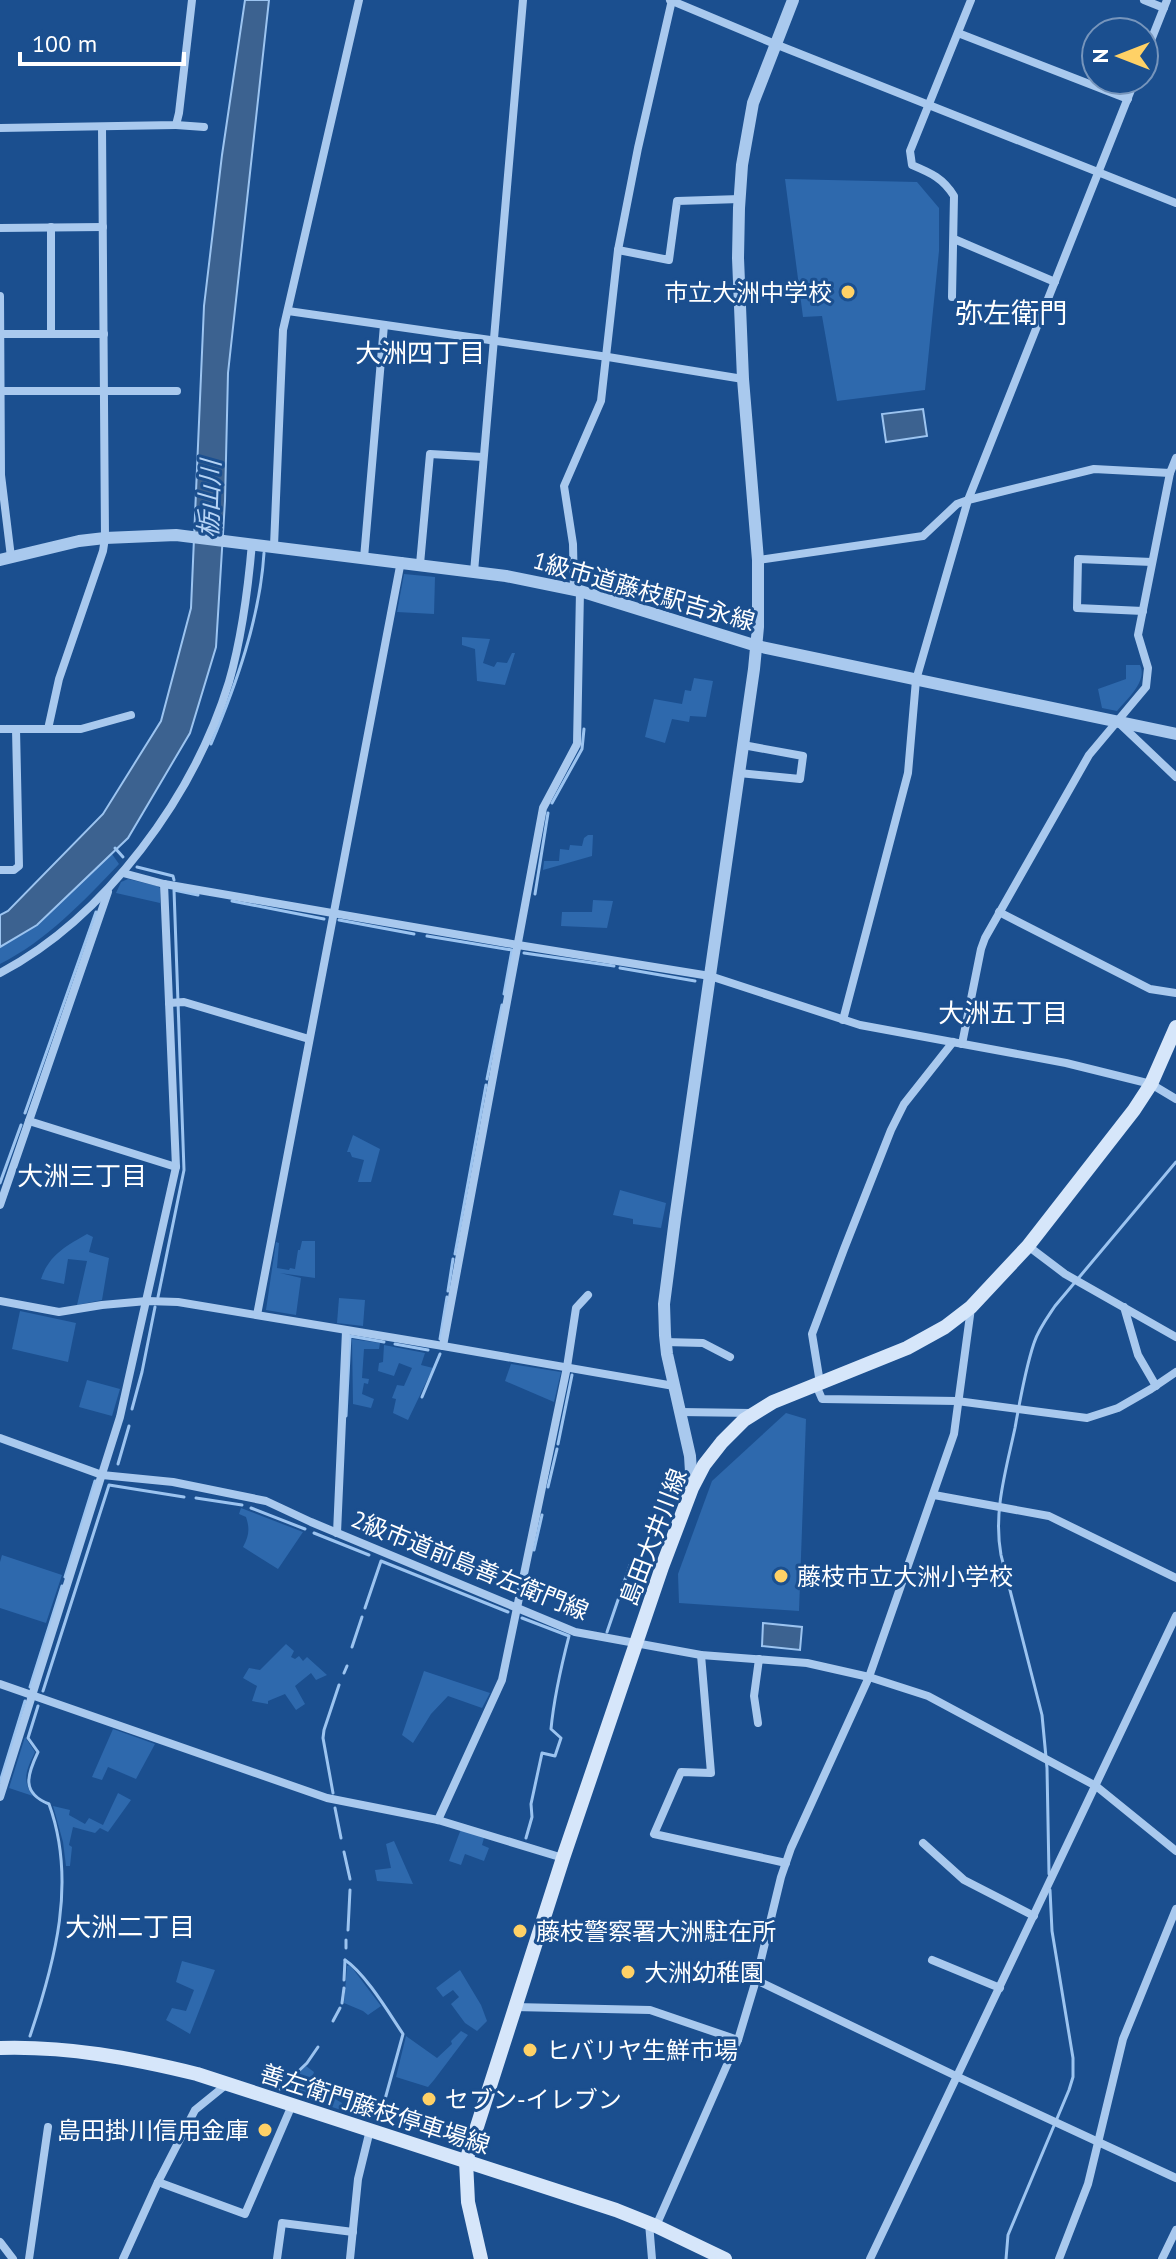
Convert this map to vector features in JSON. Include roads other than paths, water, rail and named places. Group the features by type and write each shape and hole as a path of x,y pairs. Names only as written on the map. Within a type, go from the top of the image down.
{"main road":[{"name":"島田大井川線","path":"481,2259 468,2202 466,2161 514,2007 636,1644 692,1488 704,1465 744,1420 773,1402 907,1348 945,1327 971,1307 1028,1246 1134,1110 1151,1084 1176,1027"},
{"name":"善左衛門藤枝停車場線","path":"0,2048 61,2049 103,2054 150,2062 227,2084 616,2210 725,2259"}],"street":[{"path":"176,125 192,0"},
{"path":"274,546 283,330 359,0"},
{"path":"474,572 523,0"},
{"path":"443,1346 543,808 577,744 577,591 564,486 601,401 618,250 671,0 1176,203"},
{"path":"692,1488 690,1456 665,1342 666,1290 757,646 758,560 743,379 738,258 742,165 753,103 793,0"},
{"path":"952,297 954,196 937,176 912,165 910,151 971,0"},
{"path":"1144,0 1165,4"},
{"path":"958,33 1128,99"},
{"path":"843,1020 908,773 916,680 968,500 1129,96"},
{"path":"48,729 59,679 105,538 102,127"},
{"path":"0,128 204,127"},
{"path":"618,250 669,260 677,201 740,199"},
{"path":"51,227 51,334"},
{"path":"0,228 103,227"},
{"path":"954,239 1055,282"},
{"path":"0,296 1,475 6,559"},
{"path":"288,311 743,379"},
{"path":"364,558 384,325"},
{"path":"1,334 104,334"},
{"path":"1,391 177,391"},
{"path":"420,564 430,454 483,457"},
{"path":"1176,458 1166,487 1138,635 1148,668 1146,687 1089,755 999,912 981,949 958,1043 904,1104 891,1130 812,1334 822,1399 957,1401 1087,1418 1118,1408 1176,1372"},
{"path":"758,560 923,536 957,504 1094,469 1170,473"},
{"path":"1166,487 1176,486"},
{"name":"1級市道藤枝駅吉永線","path":"6,559 79,541 176,535 401,561 537,581 757,646 1176,734"},
{"path":"0,973 53,939 93,905 123,873 169,808 203,747 229,682 248,591 248,543"},
{"path":"1143,611 1077,608 1078,559 1152,562"},
{"path":"257,1315 401,561"},
{"path":"0,729 81,729 131,715"},
{"path":"1117,721 1176,777"},
{"path":"0,870 14,870 19,866 16,729"},
{"path":"739,773 800,779 803,756 743,745"},
{"path":"123,873 164,884 710,976 860,1025 1066,1063 1151,1084 1176,1099"},
{"path":"0,1797 120,1417 176,1167 164,884"},
{"path":"0,1205 110,887"},
{"path":"999,912 1150,989 1176,993"},
{"path":"171,1003 184,1002 309,1039"},
{"path":"29,1121 176,1167"},
{"path":"1028,1246 1065,1274 1176,1337"},
{"path":"438,1820 502,1680 567,1367 576,1308 588,1295"},
{"path":"0,1301 59,1312 147,1301 178,1302 674,1386"},
{"path":"652,2259 652,2225 738,2040 786,1863 869,1677 934,1495 954,1434 971,1307"},
{"path":"1124,1307 1138,1355 1156,1386"},
{"path":"337,1533 346,1331"},
{"path":"665,1342 703,1343 730,1357"},
{"path":"680,1412 755,1413"},
{"name":"2級市道前島善左衛門線","path":"0,1438 102,1475 173,1482 266,1501 575,1632 701,1655 807,1663 869,1677 928,1696 1096,1786 1176,1851"},
{"path":"934,1495 1049,1516 1176,1578"},
{"path":"870,2259 1175,1621"},
{"path":"701,1655 711,1773 681,1772 654,1834 786,1863"},
{"path":"758,1723 754,1696 759,1659"},
{"path":"0,1684 327,1798 438,1820 563,1858"},
{"path":"923,1843 964,1880 1034,1916"},
{"path":"1059,2259 1088,2184 1123,2039 1176,1909"},
{"path":"932,1960 1000,1988"},
{"path":"756,1980 1176,2178"},
{"path":"514,2007 650,2010 738,2040"},
{"path":"123,2259 195,2110 227,2084"},
{"path":"158,2182 245,2214 292,2105"},
{"path":"29,2259 48,2127"},
{"path":"350,2259 358,2179 370,2130"},
{"path":"277,2259 282,2223 353,2232"},
{"path":"1162,2259 1176,2230"},
{"path":"1,2244 13,2259"}],"water":[{"name":"栃山川","path":"245,0 269,0 228,373 225,501 216,647 190,733 128,838 37,925 0,947 0,915 8,911 103,814 161,721 191,608 204,306"},
{"path":"923,409 927,436 886,442 882,414"},
{"path":"763,1623 802,1627 800,1650 762,1646"}],"waterway":[{"path":"211,744 252,626 264,553"},
{"path":"552,803 582,749 584,729"},
{"path":"535,894 548,813"},
{"path":"115,848 123,857"},
{"path":"137,867 173,876 174,880"},
{"path":"158,1297 184,1170 174,890 198,895"},
{"path":"232,901 324,919"},
{"path":"25,1113 96,912"},
{"path":"339,920 414,934"},
{"path":"427,936 512,950 504,994"},
{"path":"524,953 614,966"},
{"path":"620,968 695,981"},
{"path":"487,1079 502,1005"},
{"path":"455,1254 486,1085"},
{"path":"0,1183 21,1125"},
{"path":"1049,1874 1047,1768 1042,1715 1001,1555 999,1523 1002,1491 1025,1374 1040,1329 1055,1306 1176,1162"},
{"path":"448,1291 453,1259"},
{"path":"440,1339 447,1297"},
{"path":"132,1409 155,1307"},
{"path":"346,1416 350,1336 384,1342"},
{"path":"395,1344 428,1350"},
{"path":"422,1397 440,1354"},
{"path":"558,1444 572,1375"},
{"path":"118,1464 129,1426"},
{"path":"548,1487 557,1449"},
{"path":"65,1577 95,1481"},
{"path":"43,1691 109,1485 184,1497"},
{"path":"196,1498 242,1505"},
{"path":"251,1508 305,1529"},
{"path":"534,1550 542,1515"},
{"path":"314,1533 369,1555"},
{"path":"365,1608 381,1561 508,1612"},
{"path":"607,1632 630,1565"},
{"path":"30,1687 62,1586"},
{"path":"352,1647 362,1617"},
{"path":"522,1618 569,1636 551,1729 561,1738 555,1756 542,1753 526,1838"},
{"path":"344,1673 347,1666"},
{"path":"333,1793 323,1738 339,1685"},
{"path":"0,1782 25,1701"},
{"path":"30,2036 54,1950 62,1892 57,1833 49,1804 34,1794 29,1782 38,1752 28,1738 38,1706"},
{"path":"335,1808 341,1838"},
{"path":"344,1852 350,1879"},
{"path":"348,1930 350,1890"},
{"path":"1006,2259 1008,2235 1073,2077 1073,2058 1052,1931 1050,1890"},
{"path":"346,1940 346,1948"},
{"path":"345,1960 368,1984 403,2034 379,2121"},
{"path":"344,1980 345,1960"},
{"path":"342,2003 344,1988"},
{"path":"333,2021 340,2008"},
{"path":"280,2089 307,2063 318,2047"}],"place":[{"name":"市立大洲中学校","path":"848,292"},
{"name":"藤枝市立大洲小学校","path":"781,1576"},
{"name":"藤枝警察署大洲駐在所","path":"520,1931"},
{"name":"大洲幼稚園","path":"628,1972"},
{"name":"ヒバリヤ生鮮市場","path":"530,2050"},
{"name":"セブン-イレブン","path":"429,2099"},
{"name":"島田掛川信用金庫","path":"265,2130"}],"district":[{"name":"弥左衛門","path":"1011,312"},
{"name":"大洲四丁目","path":"420,352"},
{"name":"大洲五丁目","path":"1003,1012"},
{"name":"大洲三丁目","path":"82,1175"},
{"name":"大洲二丁目","path":"130,1926"}]}
